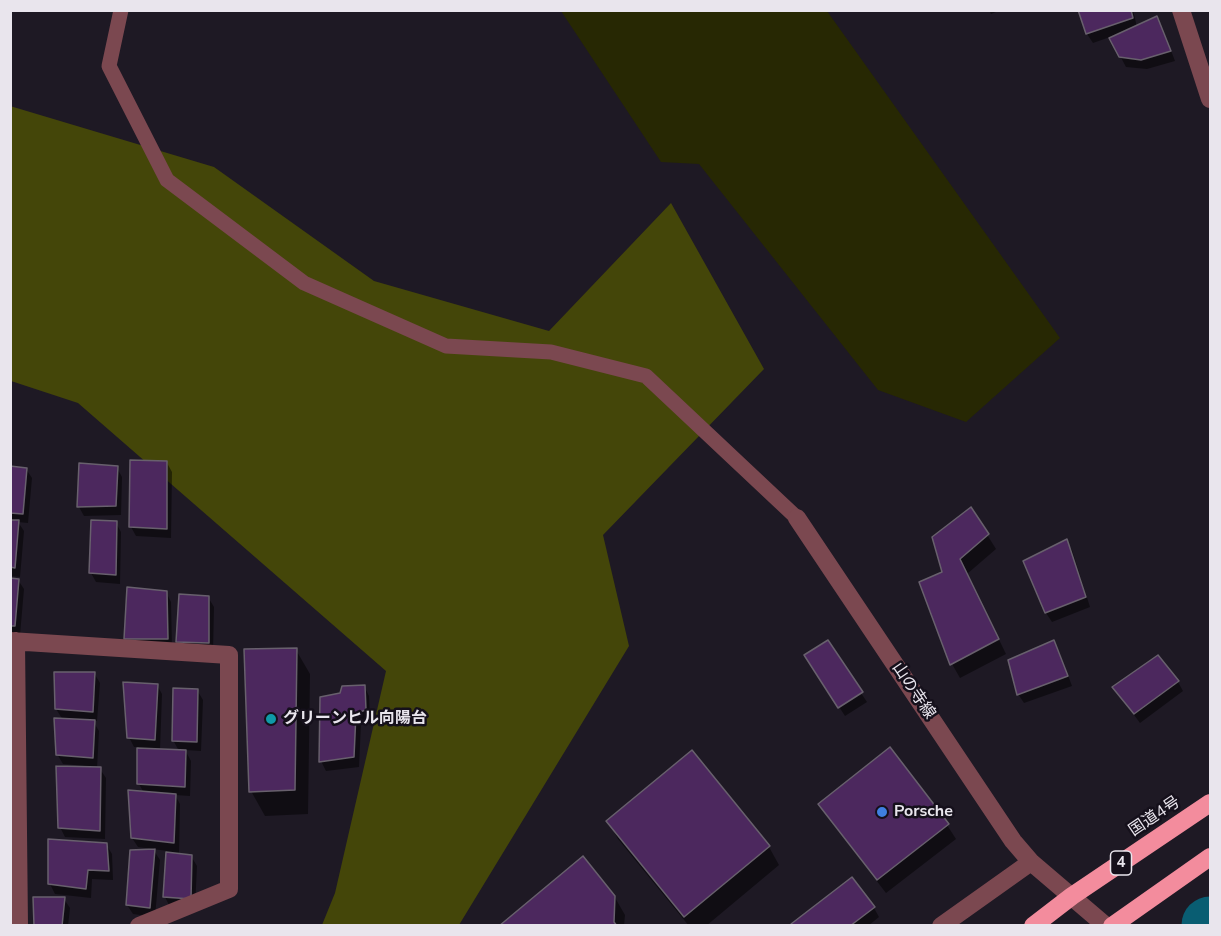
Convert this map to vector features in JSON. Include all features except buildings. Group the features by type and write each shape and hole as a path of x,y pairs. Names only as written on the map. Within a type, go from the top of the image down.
{"highway":[{"name":"国道4号","path":"1033,926 1072,896 1210,803"},
{"path":"1112,926 1210,857"}],"street":[{"path":"1181,10 1210,99"},
{"name":"山の寺線","path":"798,518 1014,841 1031,862 1106,926"},
{"path":"19,926 13,641 229,655 229,889 139,926"},
{"path":"941,926 1031,862"}],"lane":[{"path":"121,10 109,66 167,180 304,283 446,346 551,352 646,376 798,518"}],"shaded area":[{"path":"561,11 827,11 1060,338 966,422 878,390 699,164 661,162"},
{"path":"10,106 214,167 374,281 549,331 671,203 764,369 603,535 629,646 459,925 322,925 335,893 386,671 78,403 11,381"}],"place":[{"name":"グリーンヒル向陽台","path":"271,719"},
{"name":"Porsche","path":"882,812"}]}
